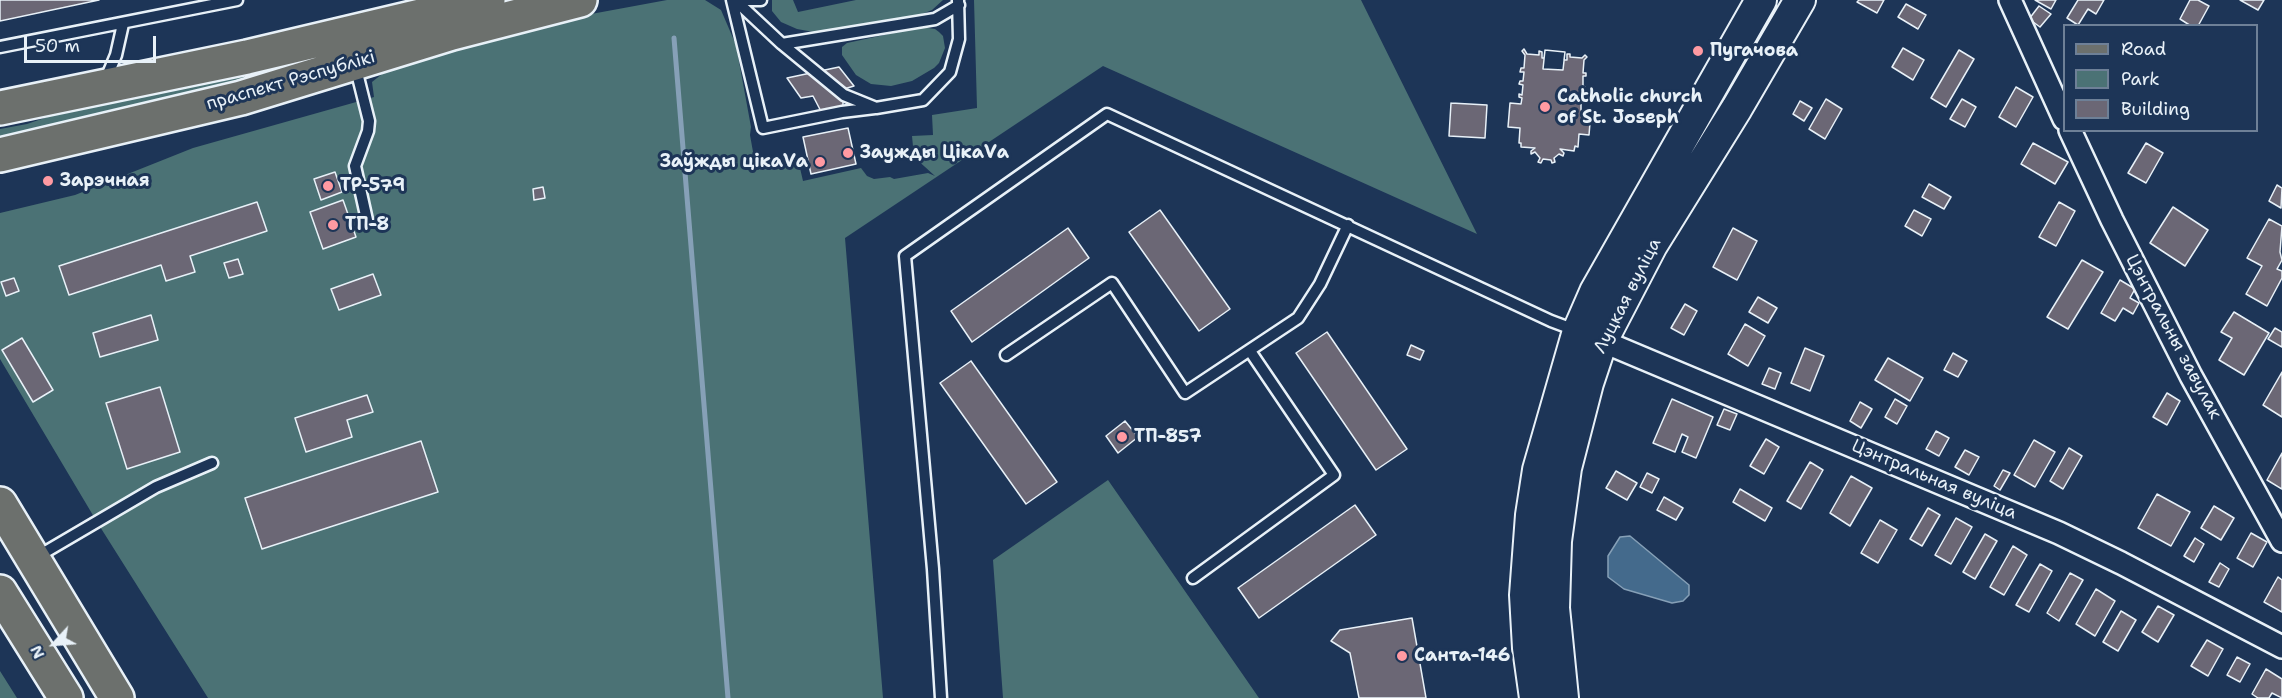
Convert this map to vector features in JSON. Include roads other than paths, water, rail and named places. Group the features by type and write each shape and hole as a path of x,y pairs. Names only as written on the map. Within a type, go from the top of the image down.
{"main road":[{"name":"праспект Рэспублікі","path":"0,108 247,57 488,0"},
{"name":"праспект Рэспублікі","path":"0,155 241,98 452,33 580,0"},
{"path":"0,504 117,698"},
{"path":"0,592 66,698"}],"street":[{"name":"Луцкая вуліца","path":"1563,698 1554,608 1558,516 1566,468 1588,383 1594,292 1761,0"},
{"name":"Луцкая вуліца","path":"1535,698 1528,648 1525,595 1531,515 1538,470 1590,336 1737,108 1800,0"},
{"path":"2010,0 2063,117"},
{"name":"Цэнтральны завулак","path":"2071,132 2112,220 2191,375 2282,540"},
{"name":"Цэнтральная вуліца","path":"1590,336 2059,533 2282,647"}],"lane":[{"path":"0,47 237,0"},
{"path":"734,0 782,44 844,95 876,108"},
{"path":"734,0 763,128 842,112 923,100 950,72 958,39 958,3"},
{"path":"742,0 760,0"},
{"path":"782,44 935,19 958,3"},
{"path":"103,86 116,55 123,24"},
{"path":"354,62 369,121 368,131 355,166 367,220"},
{"path":"941,698 933,569 905,256 1107,114 1551,321 1590,336"},
{"path":"1006,355 1112,283 1185,393 1298,318 1320,284 1348,225"},
{"path":"1193,578 1334,475 1250,351"},
{"path":"32,560 156,487 212,463"}],"water":[{"path":"1630,536 1689,585 1689,595 1683,601 1672,603 1624,589 1608,577 1608,556 1620,537"}],"waterway":[{"path":"674,38 728,698"}],"place":[{"name":"Пугачова","path":"1698,51"},
{"name":"Catholic church of St. Joseph","path":"1545,107"},
{"name":"Заужды ЦікаVа","path":"848,153"},
{"name":"Заўжды цікаVа","path":"820,162"},
{"name":"Зарэчная","path":"48,181"},
{"name":"ТР-579","path":"328,186"},
{"name":"ТП-8","path":"333,225"},
{"name":"ТП-857","path":"1122,437"},
{"name":"Санта-146","path":"1402,656"}]}
